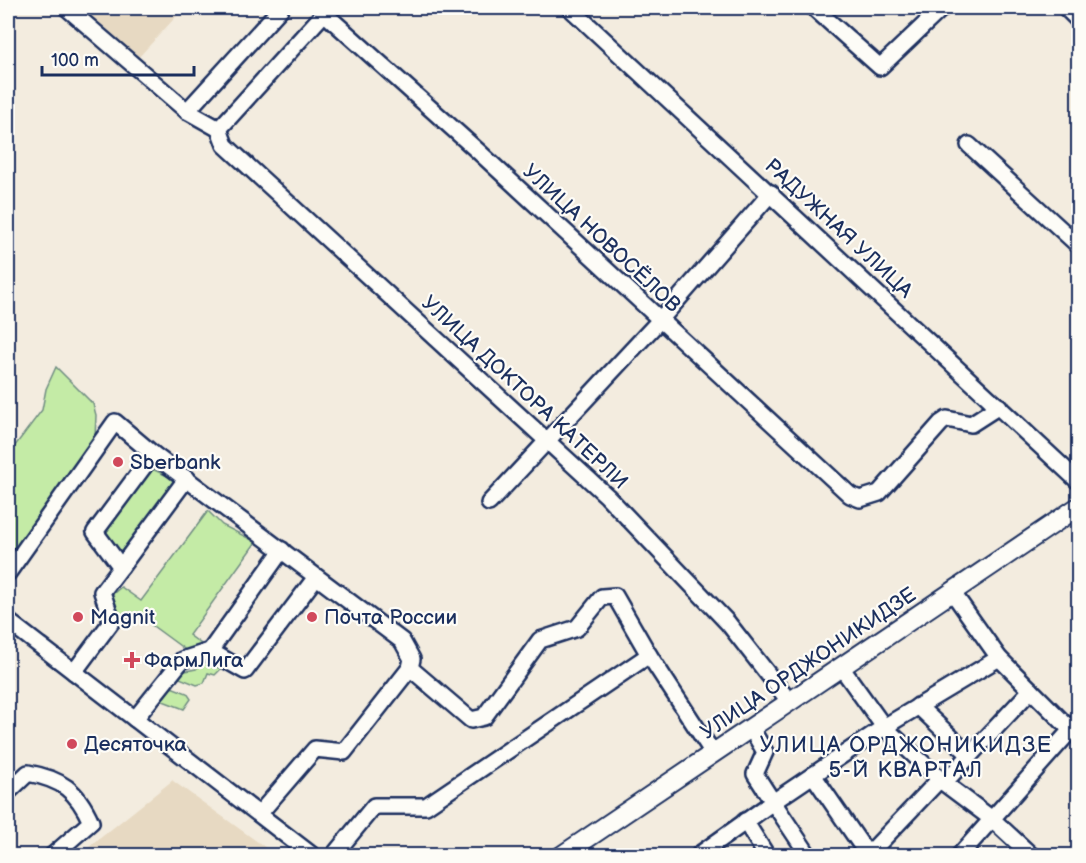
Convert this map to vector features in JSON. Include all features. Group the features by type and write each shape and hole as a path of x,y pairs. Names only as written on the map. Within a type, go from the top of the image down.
{"main road":[{"name":"УЛИЦА ОРДЖОНИКИДЗЕ","path":"561,855 1078,507"}],"street":[{"path":"67,8 187,111 219,129 326,10"},
{"path":"187,111 281,8"},
{"name":"РАДУЖНАЯ УЛИЦА","path":"570,8 1078,481"},
{"path":"814,8 880,68 942,8"},
{"path":"1066,8 1078,20"},
{"name":"УЛИЦА НОВОСЁЛОВ","path":"326,10 659,321 850,495 860,499 879,493 947,419 971,424 999,406"},
{"name":"УЛИЦА ДОКТОРА КАТЕРЛИ","path":"219,129 225,145 607,496 720,614 789,701"},
{"path":"969,146 1078,245"},
{"path":"489,503 659,321 771,193"},
{"path":"8,573 115,422 153,454 402,641 412,659 410,668 344,752 315,750 260,814"},
{"path":"121,567 95,532 153,454"},
{"path":"74,672 112,621 102,592 187,478"},
{"path":"135,718 182,660 210,651 282,550"},
{"path":"210,651 245,670 316,577"},
{"path":"953,593 999,658 1031,690 1075,726 959,855"},
{"path":"410,668 471,720 483,717 540,640 577,628 602,597 615,596 649,655 713,753"},
{"path":"8,621 313,855"},
{"path":"333,855 374,806 426,806 649,655"},
{"path":"700,854 884,727 999,658"},
{"path":"841,667 884,727 942,781 992,819 1032,855"},
{"path":"813,775 868,855 970,755 1031,690"},
{"path":"918,706 970,755"},
{"path":"751,728 765,752 755,774 809,855"},
{"path":"8,792 28,773 51,778 68,788 83,804 91,822 52,855"},
{"path":"745,821 767,855"}],"shaded area":[{"path":"77,8 184,8 137,59"},
{"path":"173,781 276,855 79,855"}],"green space":[{"path":"56,367 93,404 96,415 95,439 82,461 13,551 8,549 8,455 42,410 46,389"},
{"path":"150,468 176,480 117,557 102,529"},
{"path":"208,511 222,525 256,542 189,635 208,649 187,651 135,613 130,619 111,608 108,598 121,587 141,601"},
{"path":"204,660 221,669 215,675 208,673 204,683 197,685 177,677 180,672 196,669"},
{"path":"166,685 187,693 191,699 184,709 155,698"}],"place":[{"name":"Sberbank","path":"118,462"},
{"name":"Magnit","path":"78,617"},
{"name":"Почта России","path":"312,617"},
{"name":"ФармЛига","path":"132,660"},
{"name":"Десяточка","path":"72,744"}],"district":[{"name":"УЛИЦА ОРДЖОНИКИДЗЕ 5-Й КВАРТАЛ","path":"906,756"}]}
